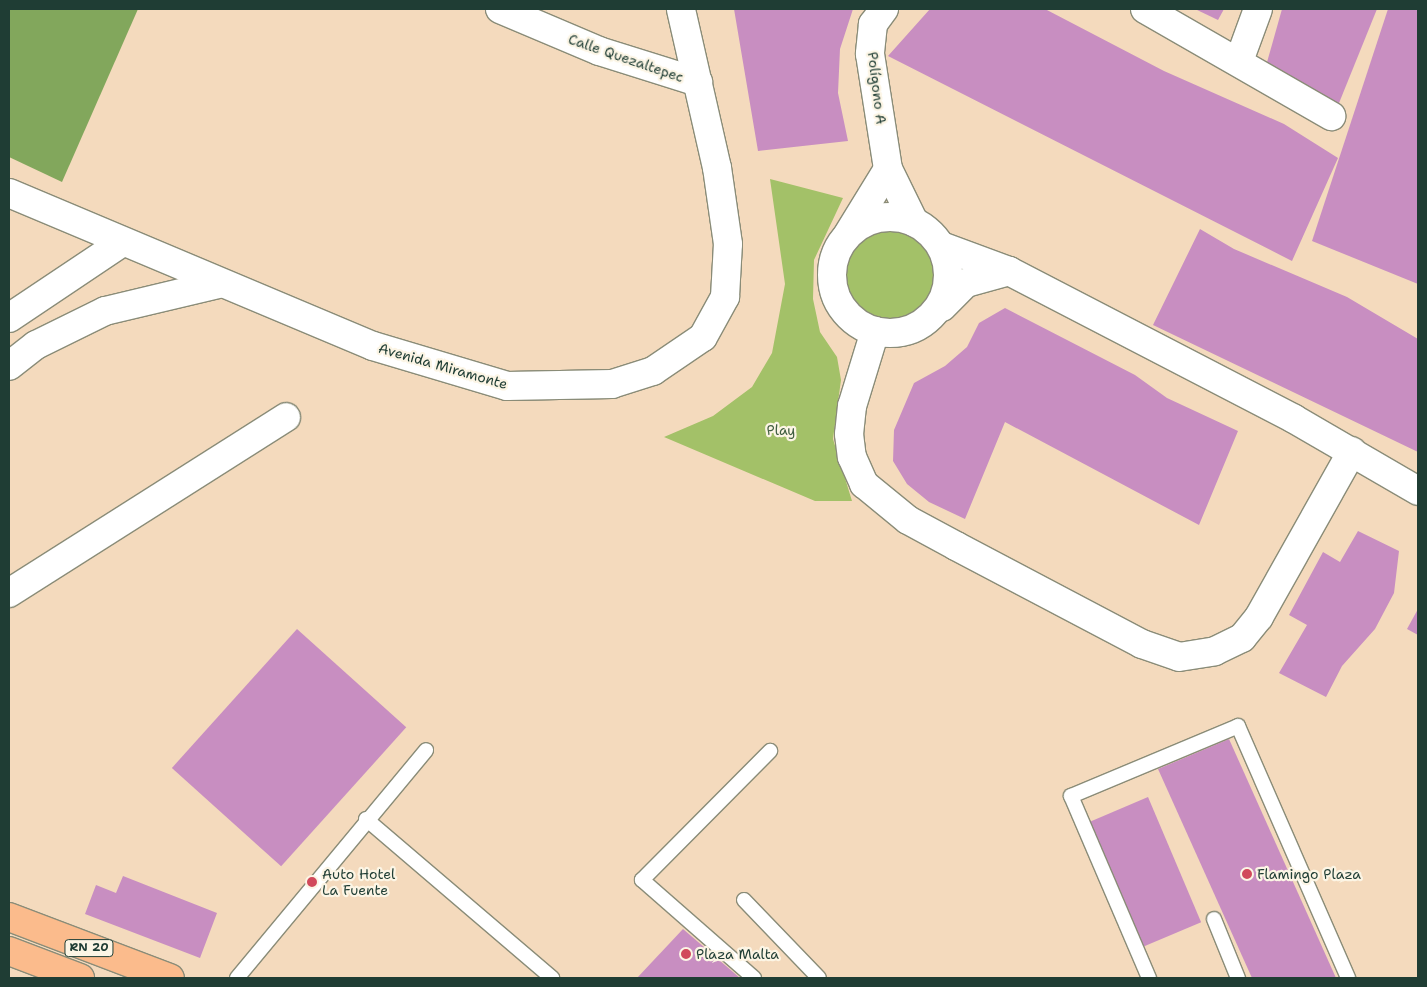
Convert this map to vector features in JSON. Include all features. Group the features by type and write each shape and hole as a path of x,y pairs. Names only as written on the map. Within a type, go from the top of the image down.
{"highway":[{"name":"RN 20","path":"9,917 170,978"},
{"name":"RN 20","path":"9,951 80,978"}],"street":[{"name":"Calle Quezaltepec","path":"500,9 598,51 698,82"},
{"name":"Avenida Miramonte","path":"9,193 218,284 373,346 507,386 612,384 653,371 703,337 726,297 728,244 698,82 681,9"},
{"name":"Polígono A","path":"884,9 873,24 870,54 888,170 914,222"},
{"path":"1145,9 1239,60 1331,116"},
{"path":"1239,60 1258,9"},
{"path":"888,170 846,237 834,260 832,286 850,318 875,331 902,332 934,314 966,283 1009,271"},
{"path":"846,237 877,218 914,222 941,246 1009,271 1352,451 1418,491"},
{"path":"9,318 122,243"},
{"path":"934,314 949,282 941,246"},
{"path":"9,366 36,345 105,311 218,284"},
{"path":"875,331 852,406 849,434 852,457 864,484 908,520 1142,644 1180,657 1215,651 1242,638 1260,617 1352,451"},
{"path":"9,593 286,417"}],"lane":[{"path":"1149,978 1070,796 1238,726 1348,978"},
{"path":"237,978 366,819 426,750"},
{"path":"754,978 642,880 770,750"},
{"path":"366,819 552,978"},
{"path":"744,900 818,978"},
{"path":"1214,919 1238,978"}],"green space":[{"path":"9,9 138,9 62,182 9,157"},
{"name":"Play","path":"770,179 843,198 814,260 813,299 820,332 837,357 841,380 833,439 852,501 815,501 664,437 713,416 752,387 772,353 785,284"},
{"path":"890,230 907,233 922,243 932,258 935,275 932,292 922,307 907,317 890,320 873,317 858,307 848,292 845,275 848,258 858,243 873,233"}],"building":[{"path":"734,9 853,9 840,49 838,93 848,141 758,151"},
{"path":"930,9 1045,9 1164,71 1284,124 1338,158 1292,261 888,56"},
{"path":"1195,9 1224,9 1218,20"},
{"path":"1282,9 1377,9 1337,108 1264,73"},
{"path":"1388,9 1418,9 1418,284 1312,241"},
{"path":"1200,229 1234,249 1347,297 1418,339 1418,452 1153,325"},
{"path":"1005,308 1135,375 1167,398 1238,431 1199,525 1005,422 965,519 929,502 907,484 893,461 894,430 914,383 945,366 967,347 979,323"},
{"path":"1358,531 1399,551 1394,593 1375,629 1342,666 1326,697 1279,673 1307,625 1289,615 1323,552 1340,562"},
{"path":"1418,609 1418,635 1407,629"},
{"path":"297,629 406,727 281,866 172,768"},
{"name":"Flamingo Plaza","path":"1229,739 1336,978 1252,978 1158,769"},
{"path":"1148,797 1201,922 1141,948 1088,822"},
{"path":"123,876 217,913 200,958 85,914 96,885 116,893"},
{"name":"Plaza Malta","path":"683,929 740,978 637,978"}],"place":[{"name":"Flamingo Plaza","path":"1247,874"},
{"name":"Auto Hotel La Fuente","path":"312,882"},
{"name":"Plaza Malta","path":"686,954"}]}
